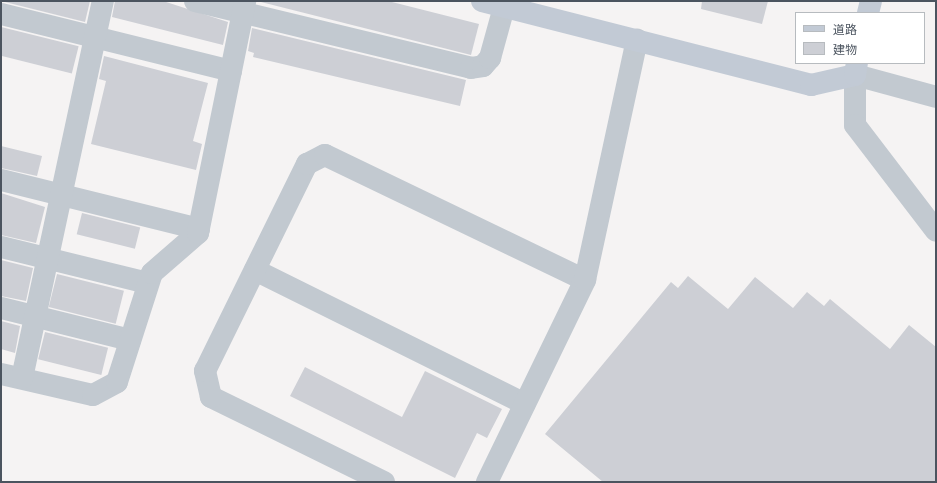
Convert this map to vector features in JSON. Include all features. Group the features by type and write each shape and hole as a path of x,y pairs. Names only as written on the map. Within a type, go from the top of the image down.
{"street":[{"path":"22,378 103,1"},
{"path":"195,1 244,7 471,68 483,66 490,58 504,7"},
{"path":"482,1 810,85 856,69 936,97"},
{"path":"868,12 871,1"},
{"path":"1,374 93,396 106,391 117,382 152,273 198,233 244,7"},
{"path":"1,14 231,71"},
{"path":"487,482 585,280 637,40"},
{"path":"856,69 855,125 936,231"},
{"path":"384,482 211,397 204,371 307,164 325,155 585,280"},
{"path":"1,180 199,228"},
{"path":"1,247 148,283"},
{"path":"254,270 525,404"},
{"path":"1,308 130,340"}],"building":[{"path":"1,1 90,1 85,22"},
{"path":"115,1 163,1 228,22 223,45 112,17"},
{"path":"257,1 388,1 479,24 471,55"},
{"path":"702,1 768,1 762,24 701,9"},
{"path":"1,27 79,46 72,74 1,56"},
{"path":"252,28 466,80 460,106 253,57 254,53 248,51"},
{"path":"104,56 208,83 193,141 202,144 196,170 91,144 106,81 99,79"},
{"path":"1,146 42,156 37,176 1,168"},
{"path":"1,193 45,207 36,243 1,235"},
{"path":"82,213 140,228 135,249 77,234"},
{"path":"1,260 33,268 26,301 1,296"},
{"path":"57,274 124,291 116,324 49,307"},
{"path":"688,276 728,309 755,277 793,308 807,292 824,306 830,299 890,349 909,325 936,347 936,482 603,482 545,434 671,282 678,288"},
{"path":"1,321 20,326 15,353 1,349"},
{"path":"45,332 108,348 101,375 38,359"},
{"path":"305,367 402,417 425,371 502,409 487,438 477,433 455,478 290,396"}]}
